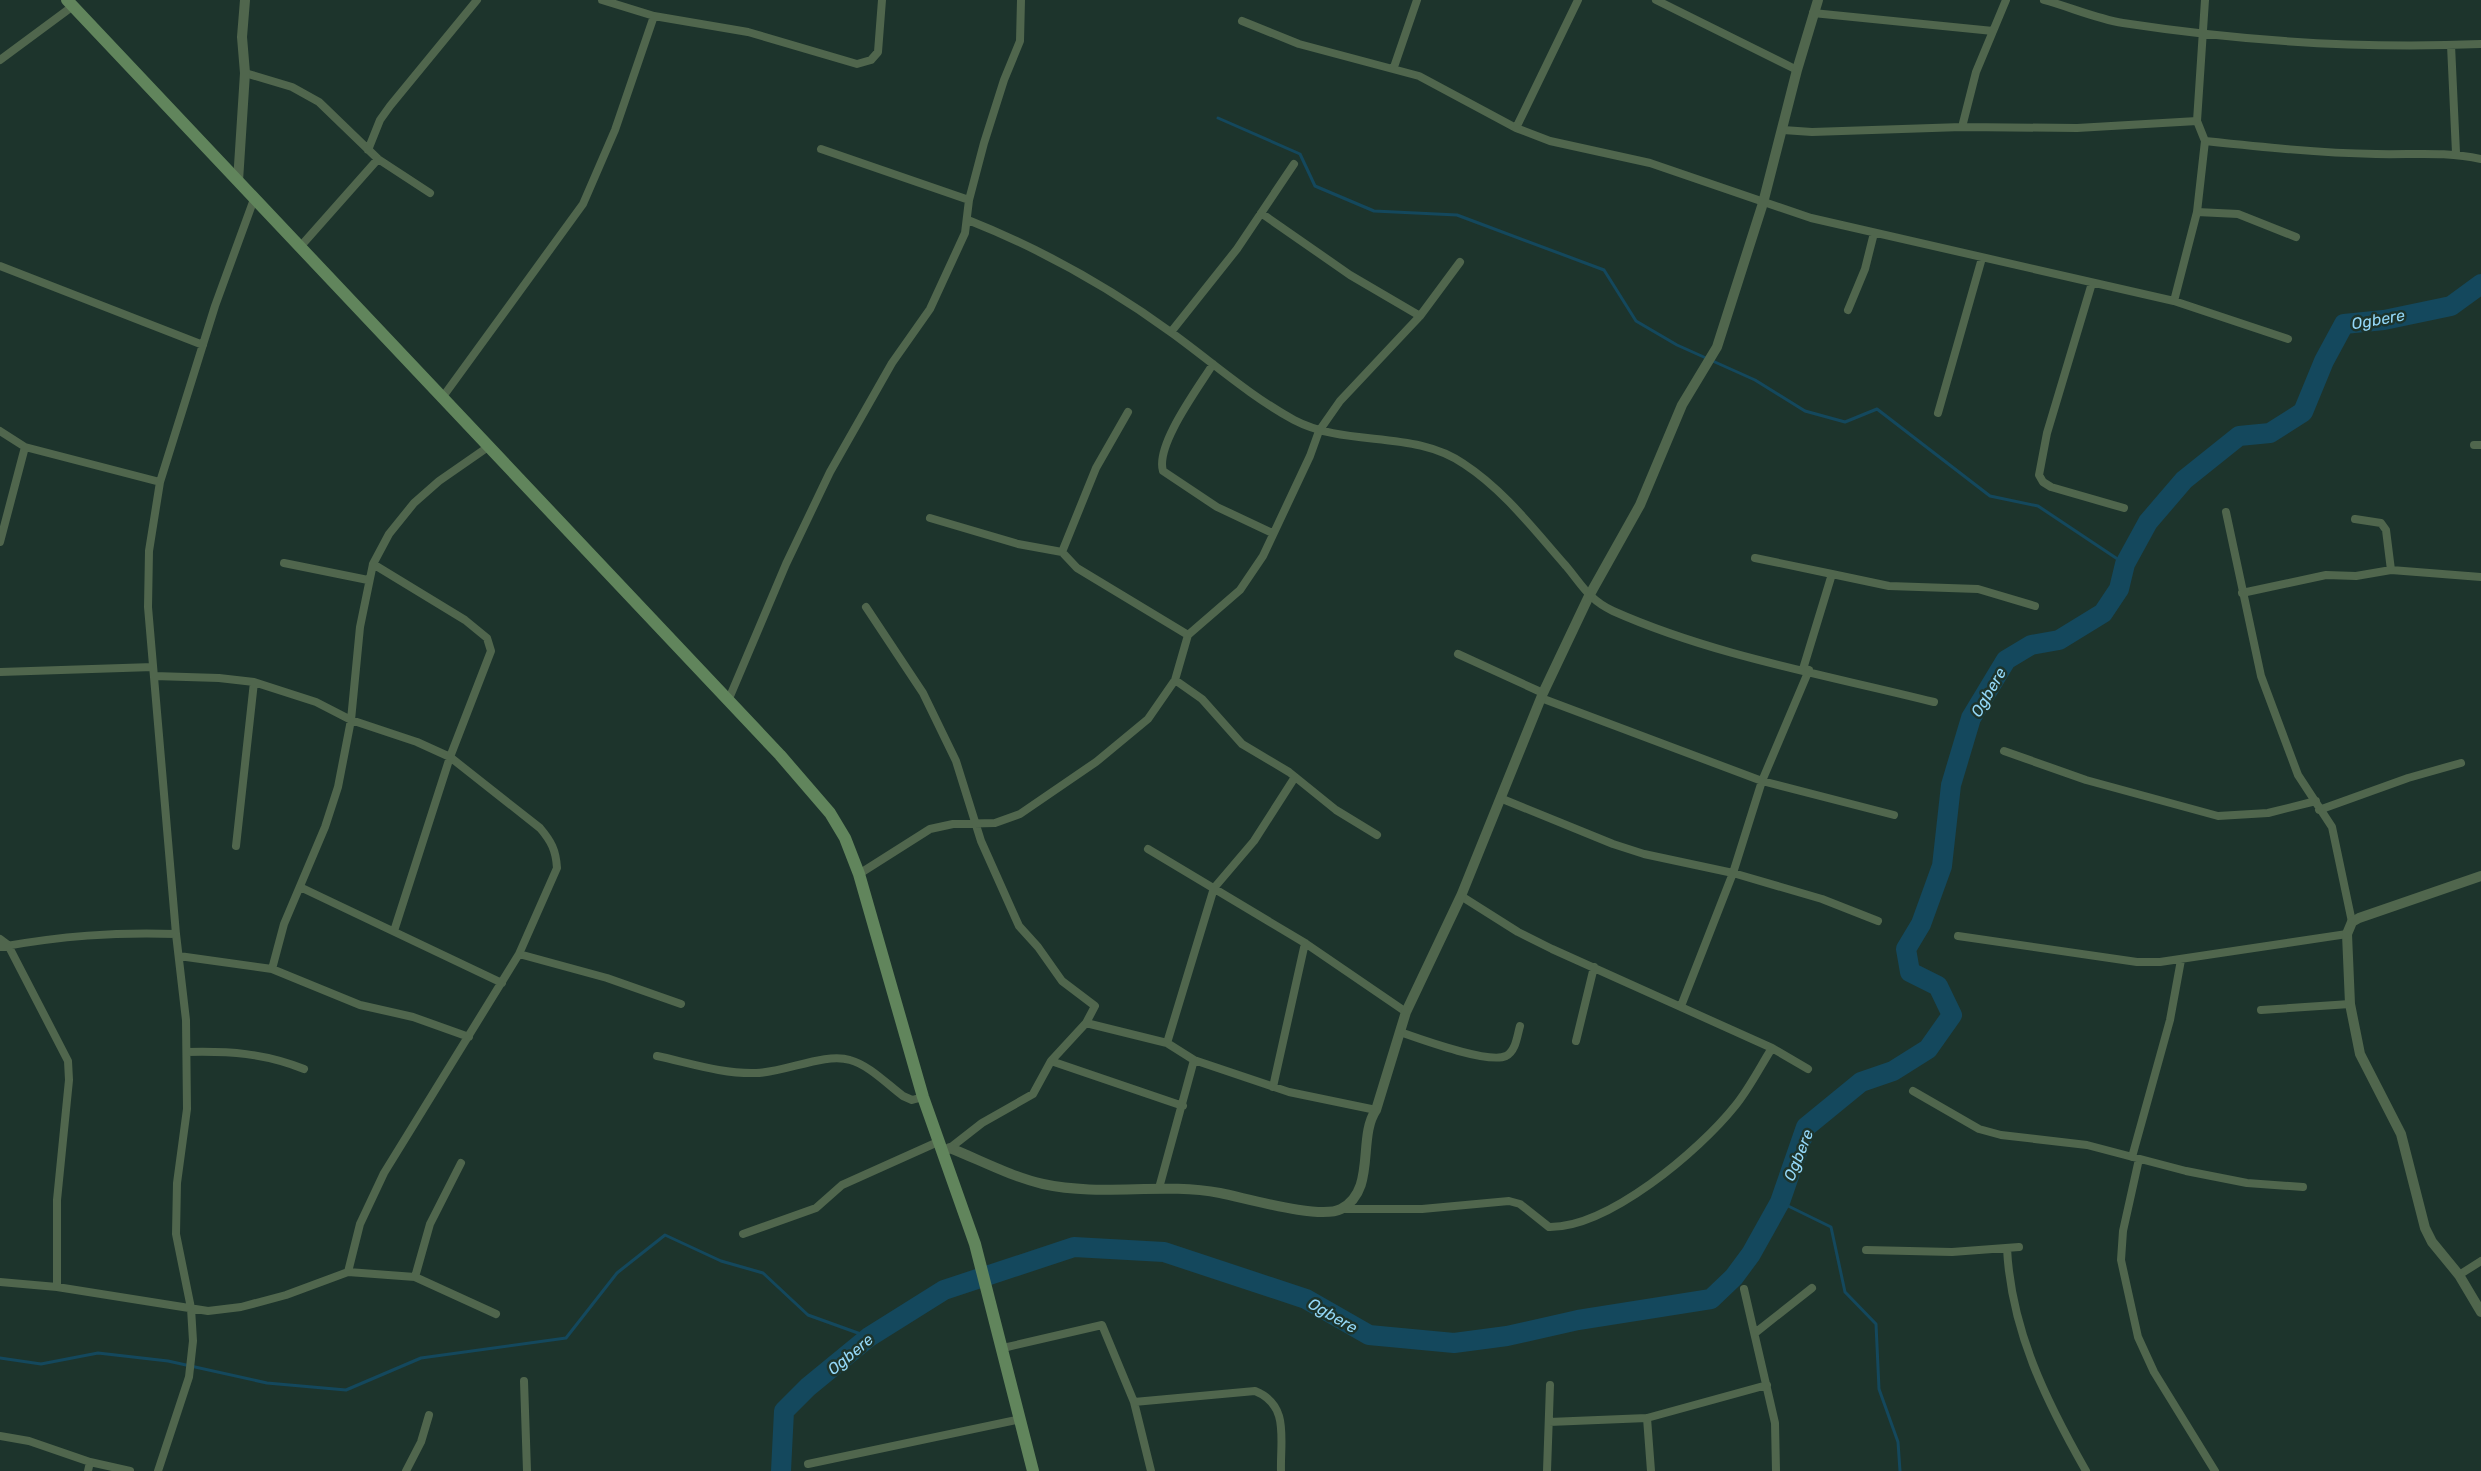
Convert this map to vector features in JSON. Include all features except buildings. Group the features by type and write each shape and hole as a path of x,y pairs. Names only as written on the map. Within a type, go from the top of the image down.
{"main road":[{"path":"70,3 831,813 859,874 923,1097 944,1147 975,1244 989,1291 1033,1471"}],"street":[{"path":"238,181 245,73 242,37 245,0"},
{"path":"368,150 380,120 390,106 477,0"},
{"path":"606,1 654,16 748,32 857,64 871,60 878,52 882,0"},
{"path":"728,701 786,564 830,472 892,363 930,309 957,252 968,220 969,200 1004,80 1020,41 1021,0"},
{"path":"1394,67 1416,0"},
{"path":"1516,128 1578,0"},
{"path":"1656,0 1797,70"},
{"path":"1340,1209 1351,1201 1359,1189 1369,1119 1376,1110 1406,1012 1461,896 1542,696 1589,596 1640,505 1682,405 1717,347 1763,203 1797,70 1818,0"},
{"path":"1962,127 1976,72 2006,0"},
{"path":"2044,0 2121,22 2331,45 2481,44"},
{"path":"2174,301 2198,212 2205,141 2197,121 2205,0"},
{"path":"0,60 70,3"},
{"path":"1813,13 1993,31"},
{"path":"442,398 583,204 615,130 654,16"},
{"path":"1242,21 1299,44 1365,63 1394,67 1419,76 1516,128 1550,141 1650,163 1763,203 1875,234 2174,301 2288,339"},
{"path":"2451,45 2456,153"},
{"path":"245,73 292,87 319,102 378,159 430,193"},
{"path":"1783,130 1812,132 1962,127 2077,128 2197,121"},
{"path":"2205,141 2287,150 2378,154 2456,153 2481,159"},
{"path":"821,149 969,200"},
{"path":"300,247 378,159"},
{"path":"1171,332 1237,249 1294,164"},
{"path":"158,1471 189,1377 192,1360 191,1308 176,1234 175,1208 187,1109 187,1052 148,607 149,550 160,482 203,345 254,199"},
{"path":"2198,212 2238,214 2296,237"},
{"path":"1261,213 1350,275 1420,316"},
{"path":"968,220 1050,257 1171,332 1272,407 1319,431 1395,440 1440,450 1464,463 1486,480 1510,504 1589,596 1612,610 1701,645 1934,702"},
{"path":"1848,310 1865,269 1875,234"},
{"path":"1938,414 1982,258"},
{"path":"859,874 921,833 953,824 995,824 1020,814 1096,762 1148,719 1175,680 1188,635 1240,590 1263,556 1310,456 1319,431 1340,401 1420,316 1460,262"},
{"path":"0,266 203,345"},
{"path":"2092,283 2047,433 2038,475 2043,482 2051,486 2124,508"},
{"path":"1213,364 1178,422 1163,453 1161,464 1163,471 1217,507 1272,533"},
{"path":"1062,552 1095,468 1128,412"},
{"path":"0,431 25,447 160,482"},
{"path":"0,542 25,447"},
{"path":"272,969 284,924 338,787 351,720 360,627 373,564 389,534 414,503 439,481 488,447"},
{"path":"2226,512 2261,676 2298,774 2332,827 2352,922 2348,934 2350,1005 2360,1053 2401,1134 2425,1228 2432,1242 2459,1275 2481,1312"},
{"path":"930,518 1018,544 1062,552 1077,568 1188,635"},
{"path":"2355,519 2381,523 2386,530 2391,570"},
{"path":"1755,558 1889,586 1978,589 2035,606"},
{"path":"284,563 368,580"},
{"path":"373,564 465,620 487,638 491,651 450,757 394,931"},
{"path":"2242,593 2326,575 2356,576 2391,570 2481,577"},
{"path":"1680,1006 1733,873 1762,781 1806,670 1832,574"},
{"path":"743,1234 816,1208 842,1185 944,1147 1033,1094 1052,1061 1086,1023 1095,1006 1062,981 1038,947 1019,926 975,823 956,762 922,693 866,607"},
{"path":"1458,654 1542,696 1762,781 1894,815"},
{"path":"0,672 153,671 254,682 316,702 351,720 417,742 450,757 540,828 551,840 556,853 557,868 519,954 384,1173 360,1224 348,1272"},
{"path":"1175,680 1202,699 1242,744 1295,777 1336,810 1377,835"},
{"path":"236,846 254,682"},
{"path":"2004,751 2086,780 2218,816 2268,813 2318,805 2461,763"},
{"path":"1167,1043 1214,888 1254,841 1295,777"},
{"path":"1500,798 1644,854 1733,873 1822,899 1878,921"},
{"path":"1148,849 1305,943 1406,1012"},
{"path":"2352,922 2481,876"},
{"path":"300,887 502,983"},
{"path":"1461,896 1518,932 1772,1048 1808,1069"},
{"path":"4,946 45,938 115,932 176,934"},
{"path":"1958,936 2137,962 2181,960 2348,934"},
{"path":"0,939 68,1061 69,1080 57,1200 57,1287"},
{"path":"1273,1087 1305,943"},
{"path":"519,954 607,978 681,1004"},
{"path":"179,956 272,969 360,1005 413,1017 469,1037"},
{"path":"2181,960 2170,1020 2135,1158 2123,1231 2121,1260 2138,1337 2154,1372 2215,1471"},
{"path":"1576,1041 1594,967"},
{"path":"2261,1010 2350,1005"},
{"path":"1086,1023 1167,1043 1194,1060 1273,1087 1376,1110"},
{"path":"1400,1032 1463,1052 1498,1057 1508,1055 1515,1046 1520,1026"},
{"path":"944,1147 1043,1184 1103,1191 1159,1188 1214,1192 1317,1213 1340,1209 1422,1209 1509,1201 1520,1204 1549,1227 1591,1216 1645,1188 1679,1162 1737,1104 1772,1048"},
{"path":"187,1052 234,1051 262,1055 304,1069"},
{"path":"657,1056 726,1072 757,1074 784,1071 836,1058 851,1060 903,1096 912,1100 923,1097"},
{"path":"1159,1188 1194,1060"},
{"path":"1052,1061 1183,1106"},
{"path":"1913,1091 1979,1129 2001,1135 2073,1143 2247,1183 2303,1187"},
{"path":"415,1277 430,1224 461,1162"},
{"path":"1866,1250 1952,1252 2019,1247"},
{"path":"2007,1248 2015,1307 2024,1340 2046,1399 2086,1471"},
{"path":"2459,1275 2481,1261"},
{"path":"0,1282 57,1287 207,1311 241,1307 286,1295 348,1272 415,1277 496,1314"},
{"path":"1755,1333 1812,1288"},
{"path":"1744,1289 1775,1423 1776,1471"},
{"path":"1003,1348 1102,1325 1134,1402 1150,1471"},
{"path":"524,1381 527,1471"},
{"path":"1549,1422 1647,1418 1767,1385"},
{"path":"1547,1471 1550,1386"},
{"path":"1134,1402 1255,1391 1270,1397 1279,1410 1281,1471"},
{"path":"406,1471 421,1442 429,1415"},
{"path":"1647,1418 1651,1471"},
{"path":"808,1464 1021,1419"},
{"path":"0,1436 39,1443 90,1462 130,1471"},
{"path":"88,1471 90,1462"}],"waterway":[{"path":"1218,118 1300,154 1315,186 1374,211 1457,215 1604,270 1636,321 1677,345 1755,380 1805,411 1845,422 1877,409 1990,496 2038,506 2125,564"},
{"name":"Ogbere","path":"781,1471 784,1411 808,1387 869,1337 944,1290 1074,1247 1164,1252 1306,1299 1369,1335 1454,1343 1507,1336 1578,1320 1711,1299 1734,1277 1751,1254 1780,1202 1806,1127 1861,1082 1893,1071 1928,1049 1952,1015 1938,986 1910,972 1906,949 1921,924 1942,866 1951,785 1971,718 2006,660 2031,645 2059,640 2103,613 2119,589 2125,564 2148,522 2184,480 2239,436 2270,433 2303,412 2324,361 2344,324 2384,320 2451,306 2481,284"},
{"path":"1780,1202 1831,1227 1845,1292 1876,1324 1879,1389 1898,1442 1900,1471"},
{"path":"0,1358 41,1364 98,1353 168,1361 267,1383 346,1390 421,1358 566,1338 617,1273 665,1235 721,1261 763,1273 808,1315 869,1337"}]}
